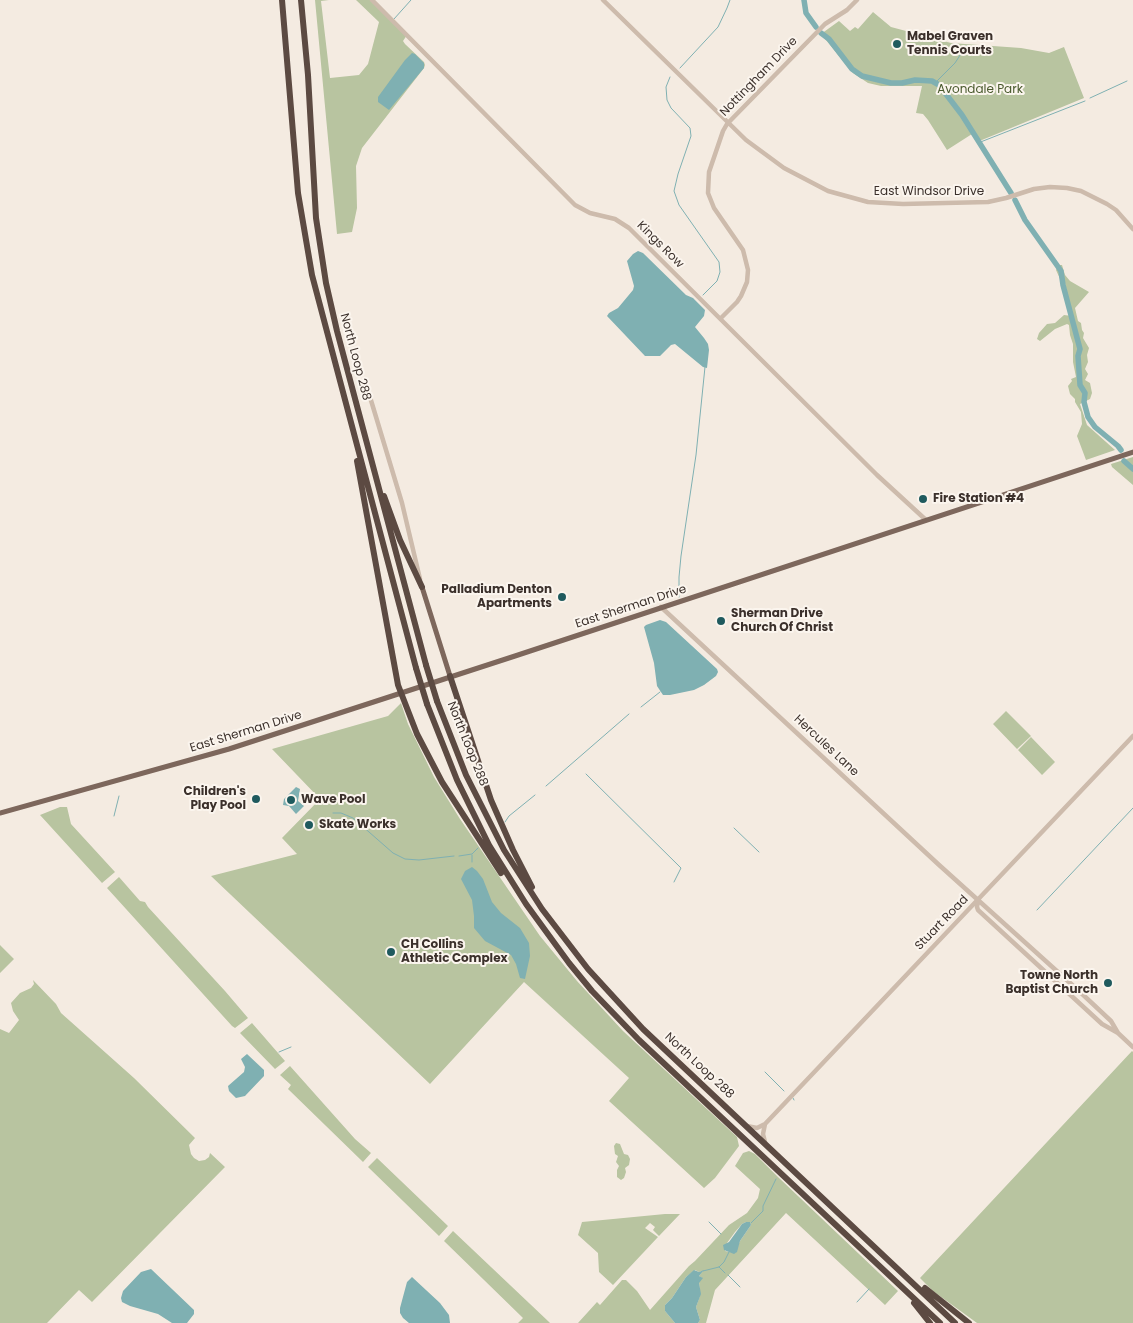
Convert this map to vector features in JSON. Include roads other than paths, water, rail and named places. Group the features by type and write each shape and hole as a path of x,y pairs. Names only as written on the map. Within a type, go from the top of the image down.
{"highway":[{"name":"North Loop 288","path":"282,0 298,193 312,275 416,668 448,760 464,796 489,845 526,904 569,963 618,1019 940,1323"},
{"name":"North Loop 288","path":"301,0 308,75 314,184 321,253 335,323 426,665 452,743 478,800 519,875 555,927 619,1004 955,1323"},
{"path":"357,448 357,464 393,667 401,693 417,734 442,782 504,877 526,904"},
{"path":"370,457 400,540 422,588"},
{"path":"450,676 481,771 501,824 521,868 555,927"},
{"path":"865,1238 884,1252 937,1299 969,1323"},
{"path":"885,1271 930,1323"}],"main road":[{"name":"East Sherman Drive","path":"0,814 229,749 1133,452"},
{"name":"North Loop 288","path":"422,588 450,676"}],"street":[{"name":"Kings Row","path":"372,0 575,206 587,212 612,218 623,223 721,318 877,475 926,520"},
{"name":"East Windsor Drive","path":"603,0 727,124 784,168 807,182 843,197 888,204 988,202 1050,187 1067,188 1081,191 1107,204 1116,210 1133,229"},
{"name":"Nottingham Drive","path":"721,318 741,296 747,282 748,270 743,250 714,208 708,193 709,172 718,144 727,124 823,26 847,10 857,0"},
{"name":"North Loop 288","path":"370,397 402,503 422,588"},
{"name":"Hercules Lane","path":"661,607 1111,1021 1118,1033"},
{"name":"Stuart Road","path":"765,1124 1133,736"},
{"name":"Hercules Lane","path":"978,900 978,910 1102,1024 1118,1033 1133,1046"},
{"path":"746,1126 758,1128 765,1124"},
{"path":"765,1124 763,1134 766,1144"}],"water":[{"path":"412,53 424,63 424,68 389,110 378,102 378,97"},
{"path":"638,251 643,253 686,295 693,298 705,310 704,316 695,327 708,344 707,368 703,367 675,344 671,345 660,356 645,356 607,316 618,308 633,290 634,286 627,261"},
{"path":"660,620 666,622 717,669 716,676 694,690 663,695 657,686 654,663 644,627"},
{"name":"Wave Pool","path":"296,787 300,789 298,801 304,806 296,814 289,806 283,805 284,799"},
{"path":"472,867 483,879 492,902 501,913 520,928 529,943 530,956 525,979 520,978 511,955 485,941 474,928 472,900 461,879 465,871"},
{"path":"247,1054 264,1070 264,1076 245,1096 236,1098 229,1091 228,1086 244,1072 245,1067 241,1059"},
{"path":"750,1222 751,1225 740,1241 737,1252 734,1254 724,1250 723,1245 729,1242 742,1224"},
{"path":"151,1269 194,1310 194,1314 187,1323 172,1323 158,1314 122,1302 123,1291 141,1272"},
{"path":"694,1270 699,1272 704,1270 699,1276 703,1278 699,1283 701,1294 696,1307 700,1320 698,1323 675,1323 665,1311 665,1305 686,1277"},
{"path":"412,1277 440,1303 449,1315 450,1323 409,1323 403,1318 400,1308 407,1282"}],"waterway":[{"path":"394,19 411,0"},
{"path":"680,68 718,27 730,0"},
{"path":"804,0 806,13 816,27"},
{"path":"821,33 829,39 852,69 862,76 891,83 915,80 932,81 939,85 962,115 1011,193"},
{"path":"935,83 955,63 966,46"},
{"path":"670,77 666,87 667,100 671,108 690,128 691,136 674,191 679,205 719,262 720,272 717,281 703,295"},
{"path":"1090,98 1127,81"},
{"path":"978,143 1085,101"},
{"path":"1015,200 1025,220 1061,271 1080,349 1078,356 1080,385 1085,393 1084,402 1088,417 1095,427 1121,450"},
{"path":"679,597 681,556 696,455 705,367"},
{"path":"1124,461 1133,469"},
{"path":"641,707 660,692"},
{"path":"546,786 629,714"},
{"path":"586,774 681,868 674,882"},
{"path":"505,822 509,816 535,795"},
{"path":"114,816 119,796"},
{"path":"1037,910 1133,808"},
{"path":"333,813 341,813 353,818 393,853 405,859 419,860 454,856"},
{"path":"734,828 759,852"},
{"path":"459,856 472,854 478,848"},
{"path":"472,855 472,862"},
{"path":"279,1052 291,1047"},
{"path":"765,1072 784,1091"},
{"path":"751,1223 763,1211 763,1206 776,1179"},
{"path":"709,1222 721,1234"},
{"path":"703,1271 719,1267 729,1252"},
{"path":"719,1267 725,1273"},
{"path":"728,1275 740,1287"},
{"path":"857,1302 869,1289"}],"place":[{"name":"Mabel Graven Tennis Courts","path":"897,44"},
{"name":"Fire Station #4","path":"923,499"},
{"name":"Palladium Denton Apartments","path":"562,597"},
{"name":"Sherman Drive Church Of Christ","path":"721,621"},
{"name":"Children's Play Pool","path":"256,799"},
{"name":"Wave Pool","path":"291,800"},
{"name":"Skate Works","path":"309,825"},
{"name":"CH Collins Athletic Complex","path":"391,952"},
{"name":"Towne North Baptist Church","path":"1108,983"}],"park label":[{"name":"Avondale Park","path":"980,90"}]}
